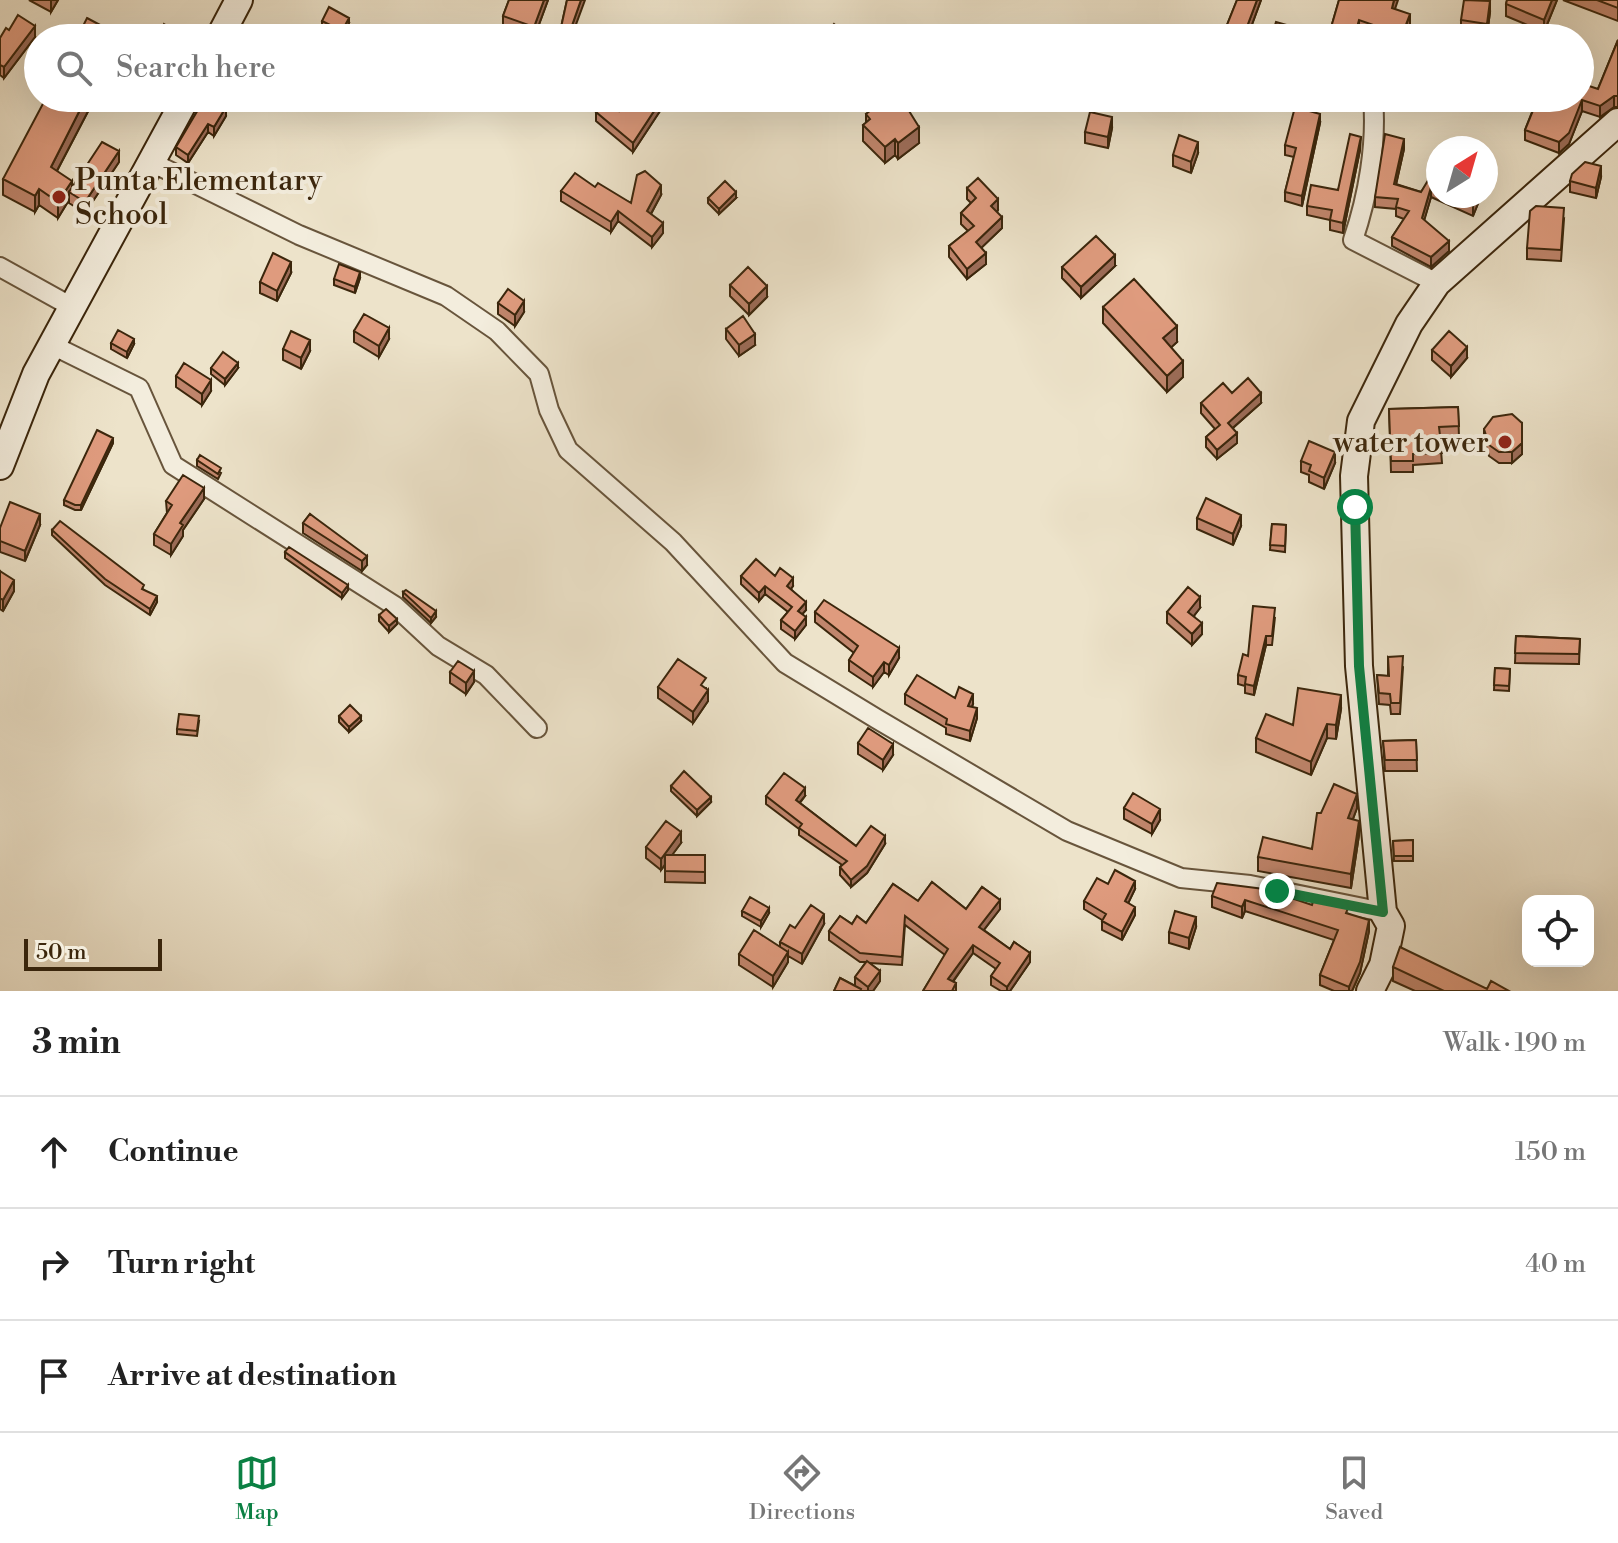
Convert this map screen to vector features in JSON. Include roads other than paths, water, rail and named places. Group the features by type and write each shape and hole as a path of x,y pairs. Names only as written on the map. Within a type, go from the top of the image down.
{"street":[{"path":"226,24 239,0"},
{"path":"0,466 36,374 178,112"},
{"path":"1374,112 1364,210 1353,240 1437,283"},
{"path":"1370,991 1383,965 1391,926 1383,912 1359,666 1354,476 1361,421 1409,324 1437,283 1618,122"},
{"path":"151,162 299,235 446,296 497,331 539,374 549,410 568,450 673,542 785,663 1067,831 1166,872 1383,912"},
{"path":"0,267 72,307"},
{"path":"52,345 139,388 173,465 395,606 438,646 486,675 537,728"}],"place":[{"name":"Punta Elementary School","path":"59,197"},
{"name":"water tower","path":"1505,442"}]}
